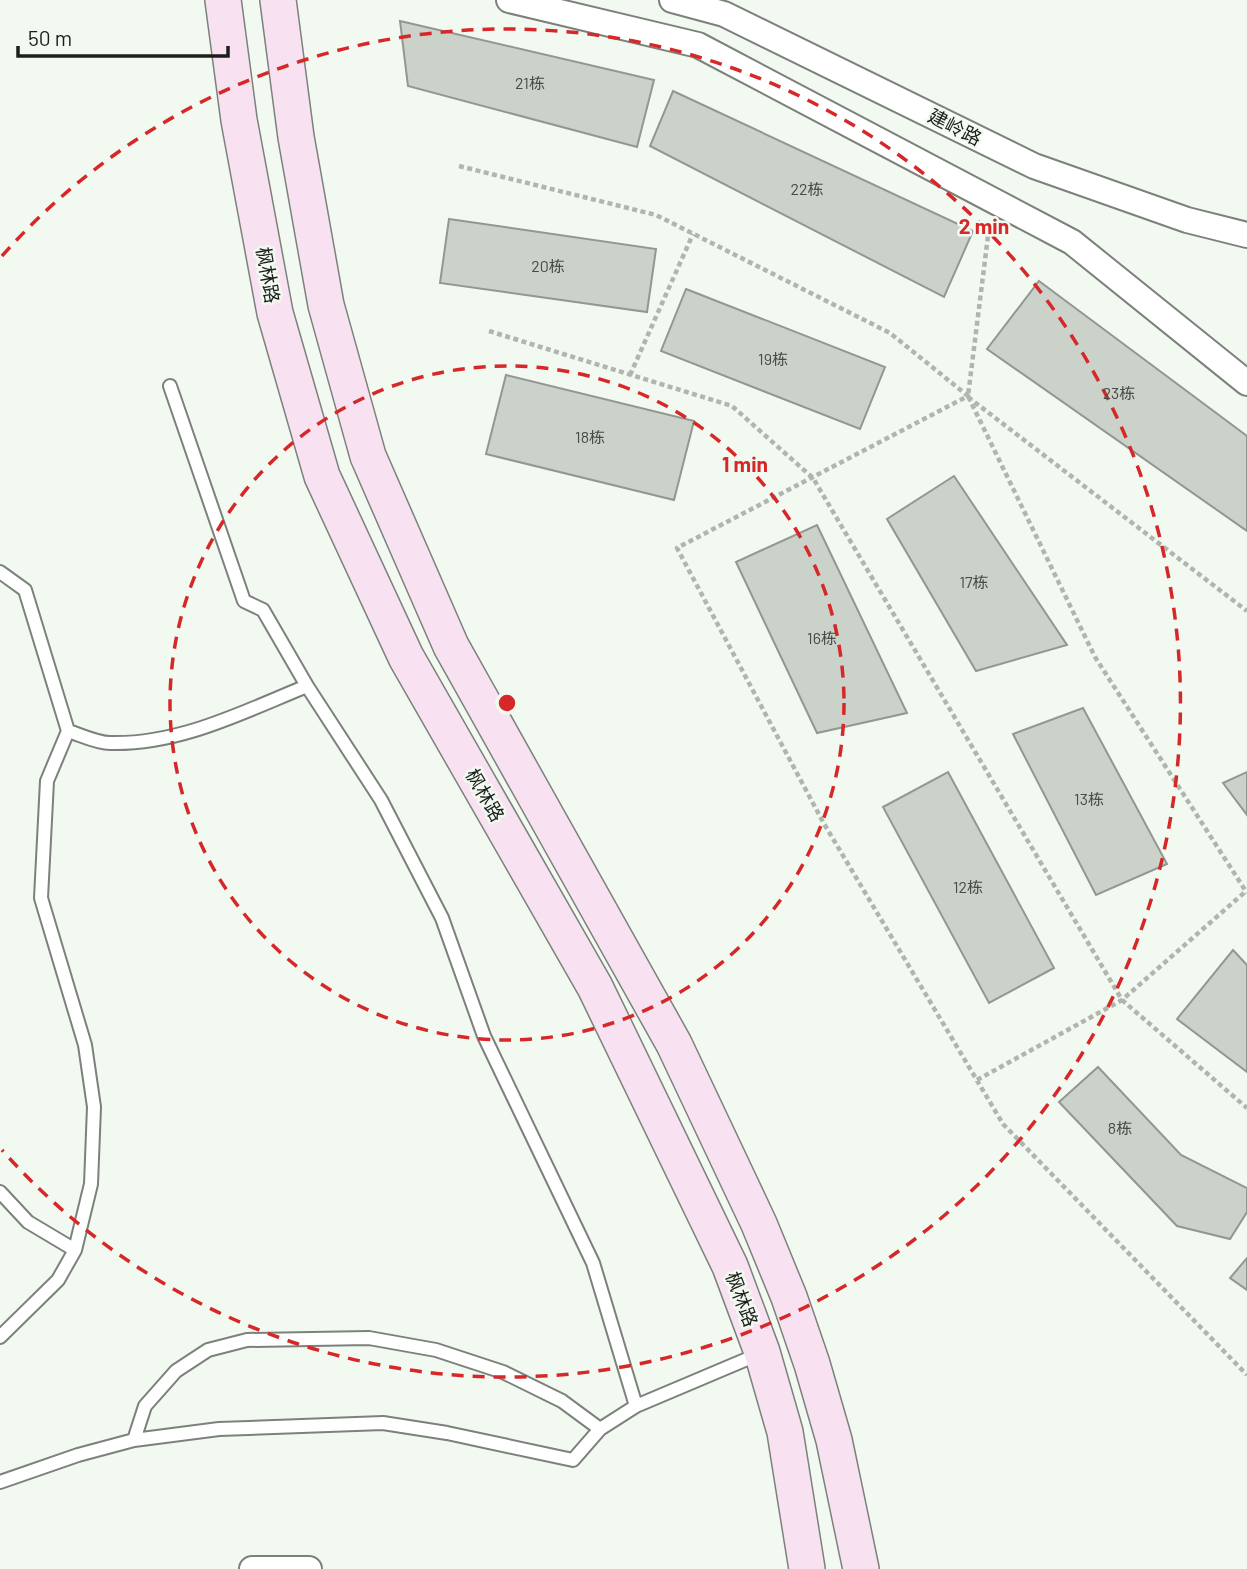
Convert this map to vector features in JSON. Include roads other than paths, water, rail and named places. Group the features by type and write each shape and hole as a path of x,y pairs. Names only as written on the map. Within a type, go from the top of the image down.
{"main road":[{"name":"枫林路","path":"223,0 239,120 275,313 322,476 406,657 595,987 730,1266 762,1352 785,1432 807,1569"},
{"path":"278,0 296,137 326,305 368,456 452,646 674,1044 759,1224 789,1297 812,1364 834,1440 861,1569"}],"street":[{"path":"509,0 698,45 1072,243 1247,383"},
{"name":"建岭路","path":"671,0 724,14 1034,166 1187,220 1247,235"},
{"path":"252,1569 309,1569"}],"lane":[{"path":"170,386 244,601 263,610 307,686 381,800 442,918 484,1036 593,1263 636,1406"},
{"path":"0,572 25,590 68,731 47,781 41,898 85,1045 94,1107 91,1184 75,1250 58,1280 0,1337"},
{"path":"68,731 108,743 162,740 219,722 307,686"},
{"path":"0,1192 28,1222 75,1250"},
{"path":"134,1440 145,1406 176,1371 208,1350 247,1340 369,1338 436,1350 503,1372 562,1401 600,1429"},
{"path":"0,1482 78,1455 134,1440 219,1429 383,1423 447,1433 573,1460 600,1429 636,1406 762,1352"}]}
